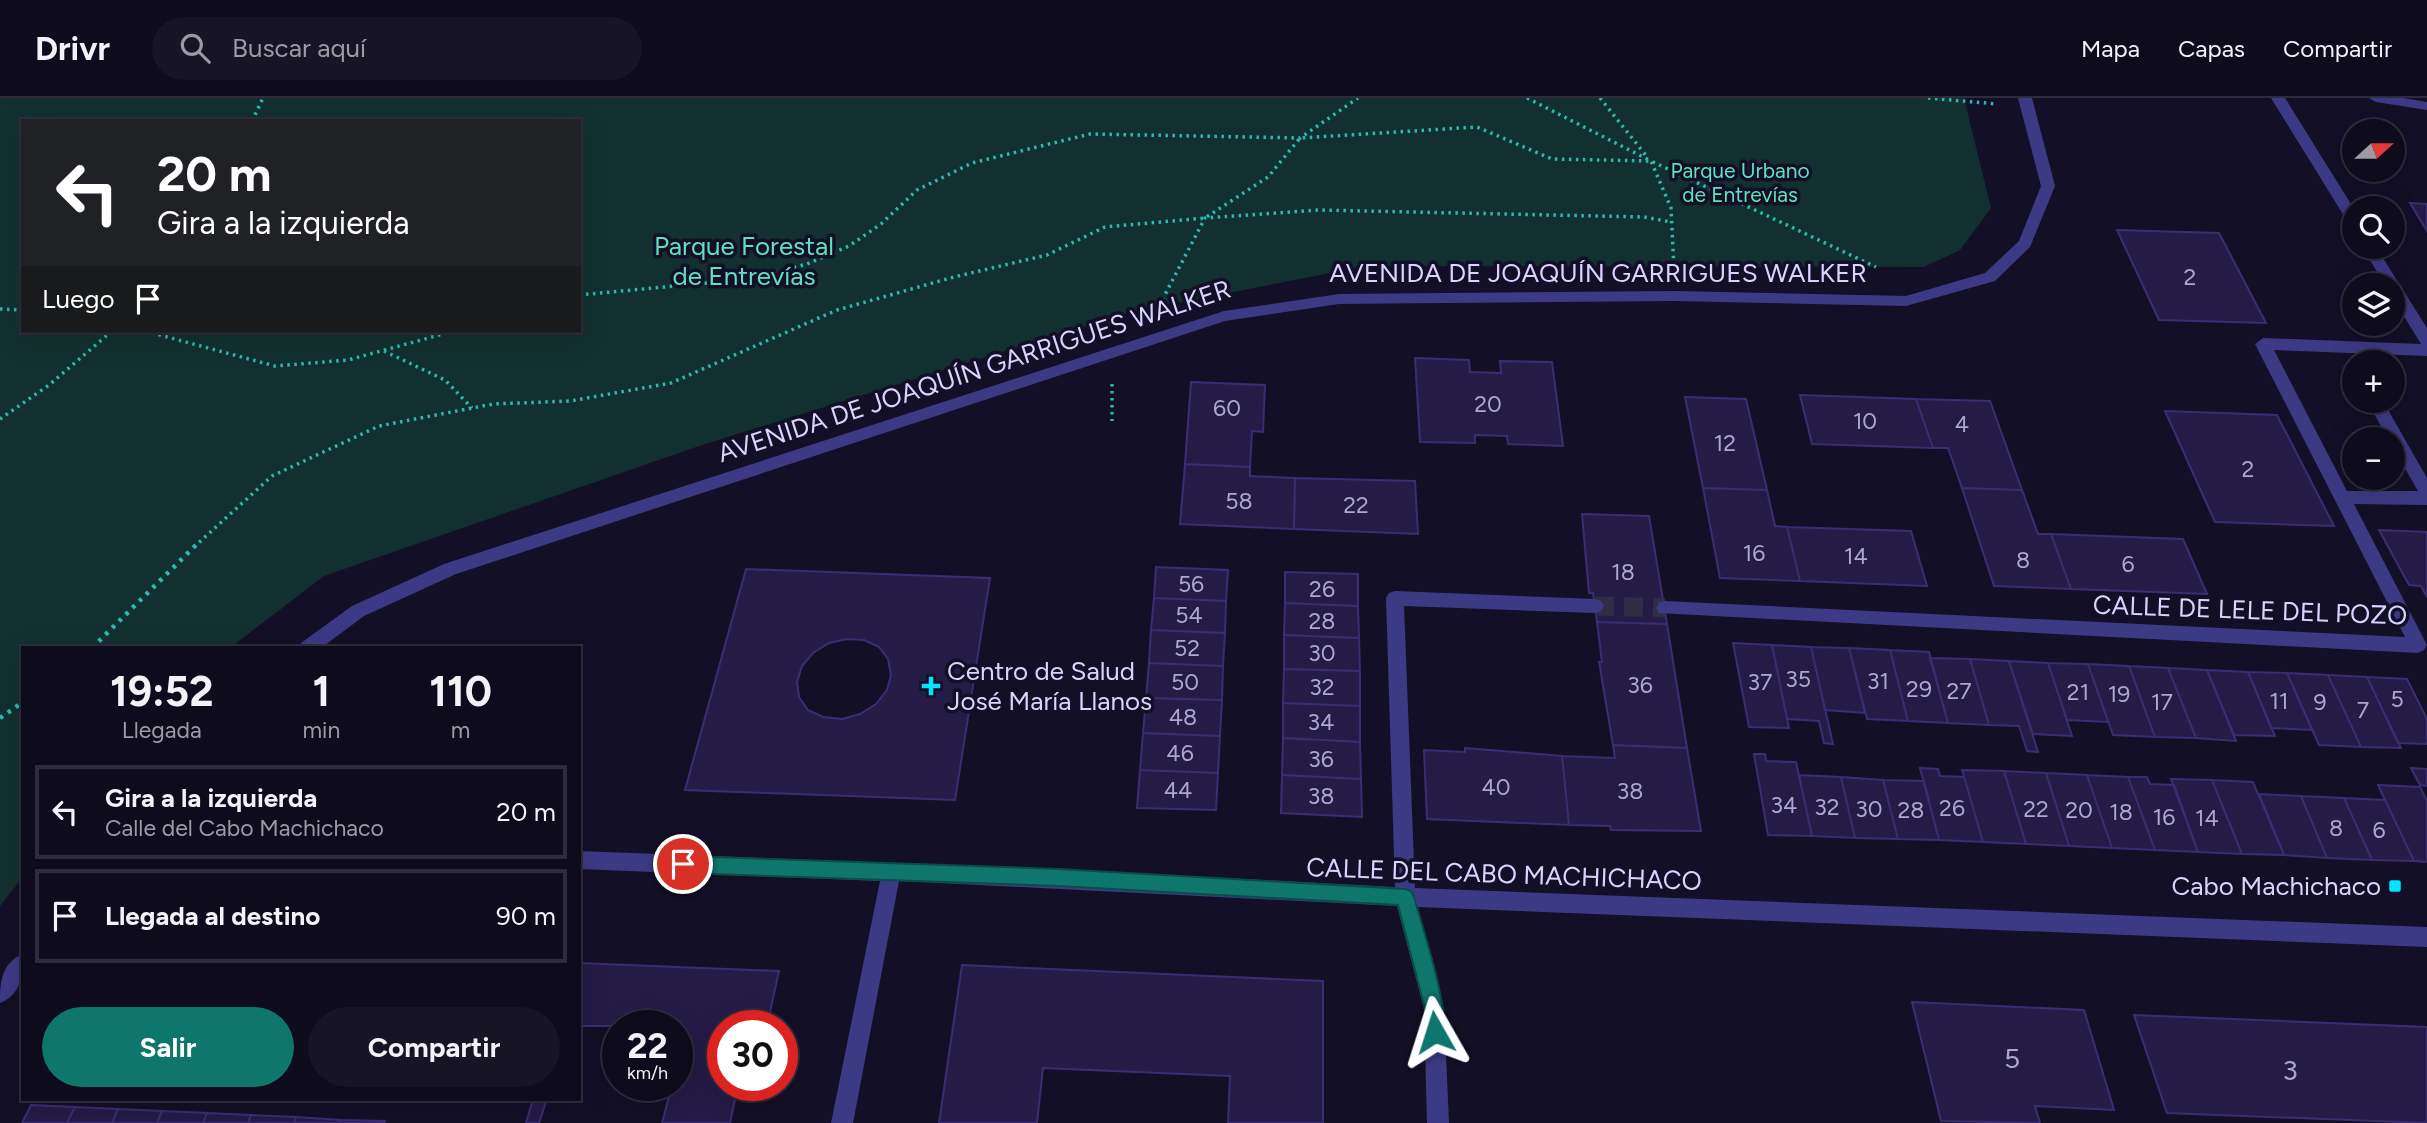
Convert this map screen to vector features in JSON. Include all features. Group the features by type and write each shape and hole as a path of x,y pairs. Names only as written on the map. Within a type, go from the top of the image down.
{"street":[{"name":"AVENIDA DE JOAQUÍN GARRIGUES WALKER","path":"310,646 358,611 450,569 1224,316 1339,299 1675,296 1906,301 1990,277 2025,243 2048,186 2025,98"},
{"path":"2278,98 2342,202"},
{"path":"2376,98 2427,106"},
{"path":"2377,259 2427,341"},
{"name":"CALLE DE LELE DEL POZO","path":"1665,608 2418,645 2263,344 2427,350"},
{"path":"2341,497 2427,495 2382,413"},
{"path":"1438,1123 1434,1009 1405,897 1395,598 1594,606"},
{"name":"CALLE DEL CABO MACHICHACO","path":"581,860 1058,878 1405,897 2427,937"},
{"path":"842,1123 891,873"},
{"path":"2,988 21,966"}],"path":[{"path":"253,119 263,98"},
{"path":"1158,307 1205,218 1268,177 1300,138 1359,98"},
{"path":"1527,98 1651,161 1876,267"},
{"path":"1600,98 1651,161 1671,208 1675,296"},
{"path":"1928,98 1998,104"},
{"path":"581,295 750,279 807,264 849,246 881,225 917,190 972,163 1090,134 1300,138 1477,127 1552,159 1651,161"},
{"path":"94,646 182,558 272,476 379,426 493,404 570,401 671,383 837,310 954,277 1047,256 1105,228 1319,210 1483,212 1644,218 1671,222"},
{"path":"0,309 21,310"},
{"path":"0,419 49,385 110,333"},
{"path":"152,333 275,366 348,360 447,333"},
{"path":"383,351 435,374 463,392 472,408"},
{"path":"1112,421 1113,353"},
{"path":"0,719 21,703"}],"green space":[{"name":"Parque Forestal de Entrevías","path":"0,98 1964,98 1991,208 1960,250 1924,267 1366,266 1131,312 702,445 324,576 232,646 21,646 21,880 0,906"}],"building":[{"path":"2410,203 2427,204 2427,231"},
{"path":"2117,230 2219,233 2266,323 2159,320"},
{"path":"1415,358 1469,360 1470,372 1501,373 1500,361 1552,362 1563,446 1508,444 1507,436 1475,435 1475,443 1420,442"},
{"path":"1191,382 1265,385 1263,432 1252,431 1250,467 1185,464"},
{"path":"1800,395 1916,399 1933,448 1812,444"},
{"path":"1685,397 1746,399 1767,490 1703,488"},
{"path":"1916,399 1990,401 2022,490 1962,488 1948,448 1933,448"},
{"path":"2165,411 2277,415 2334,526 2215,522"},
{"path":"1185,464 1250,467 1250,476 1295,478 1294,529 1180,524"},
{"path":"1295,478 1415,481 1418,534 1294,529"},
{"path":"1703,488 1767,490 1775,526 1787,527 1800,581 1720,578"},
{"path":"1962,488 2022,490 2038,534 2051,534 2071,589 1994,586"},
{"path":"1582,514 1649,516 1667,624 1597,622 1593,593 1589,593"},
{"path":"1787,527 1911,531 1927,586 1800,581"},
{"path":"2379,530 2427,532 2427,597 2421,586 2409,585"},
{"path":"2051,534 2183,539 2207,594 2071,589"},
{"path":"1156,567 1228,570 1226,601 1154,598"},
{"name":"Centro de Salud José María Llanos","path":"746,569 990,578 955,800 685,790","holes":["847,639 864,640 879,647 888,659 891,675 887,690 876,704 860,714 842,719 823,717 808,710 799,697 797,682 802,666 813,653 829,643"]},
{"path":"1285,572 1358,574 1358,606 1285,603"},
{"path":"1154,598 1226,601 1225,633 1151,630"},
{"path":"1285,603 1358,606 1359,638 1284,635"},
{"path":"1597,622 1667,624 1687,748 1613,745 1599,662 1602,662"},
{"path":"1151,630 1225,633 1223,666 1149,663"},
{"path":"1284,635 1359,638 1360,671 1284,669"},
{"path":"1733,643 1772,645 1789,728 1749,727"},
{"path":"1772,645 1811,647 1833,744 1824,743 1819,721 1787,719"},
{"path":"1811,647 1849,648 1865,713 1825,710"},
{"path":"1849,648 1890,650 1908,721 1867,719"},
{"path":"1890,650 1929,652 1948,723 1908,721"},
{"path":"1930,658 1970,659 1989,725 1948,723"},
{"path":"1970,659 2009,661 2038,752 2027,751 2019,726 1989,725"},
{"path":"2009,661 2048,663 2072,736 2033,734"},
{"path":"1149,663 1223,666 1222,700 1146,698"},
{"path":"2048,663 2088,664 2108,722 2067,720"},
{"path":"2088,664 2129,666 2155,737 2113,735"},
{"path":"2129,666 2168,668 2196,738 2155,737"},
{"path":"2168,668 2207,670 2236,741 2196,738"},
{"path":"1284,669 1360,671 1360,706 1283,703"},
{"path":"2207,670 2248,672 2275,736 2234,735"},
{"path":"2248,672 2287,673 2312,730 2271,728"},
{"path":"2287,673 2328,675 2361,747 2319,745"},
{"path":"2328,675 2367,677 2401,748 2361,747"},
{"path":"2367,677 2407,679 2427,719 2427,744 2398,743"},
{"path":"1146,698 1222,700 1220,736 1143,733"},
{"path":"1283,703 1360,706 1360,742 1283,738"},
{"path":"1143,733 1220,736 1218,773 1140,770"},
{"path":"1283,738 1360,742 1361,779 1282,775"},
{"path":"1613,745 1687,748 1701,831 1611,830 1610,826 1569,825 1562,756 1615,758"},
{"path":"1465,748 1562,756 1569,825 1427,819 1424,750 1465,752"},
{"path":"1754,754 1765,754 1766,761 1796,762 1812,836 1768,835"},
{"path":"1920,768 1938,769 1940,776 1964,777 1983,842 1939,840"},
{"path":"2411,768 2427,769 2427,786 2420,785"},
{"path":"1140,770 1218,773 1216,810 1137,808"},
{"path":"1962,770 2004,771 2026,844 1983,842"},
{"path":"2004,771 2046,773 2069,846 2026,844"},
{"path":"2046,773 2087,775 2112,848 2069,846"},
{"path":"1282,775 1361,779 1362,817 1281,813"},
{"path":"1799,775 1841,777 1855,838 1812,836"},
{"path":"2087,775 2128,777 2155,850 2112,848"},
{"path":"1841,777 1883,780 1898,839 1855,838"},
{"path":"2128,777 2147,777 2150,784 2174,785 2198,852 2155,850"},
{"path":"2171,779 2212,780 2242,854 2198,852"},
{"path":"1883,780 1924,781 1939,840 1898,839"},
{"path":"2212,780 2253,782 2284,855 2242,854"},
{"path":"2378,785 2420,787 2427,801 2427,862 2414,861"},
{"path":"2259,794 2301,796 2327,858 2284,855"},
{"path":"2301,796 2344,798 2372,860 2327,858"},
{"path":"2344,798 2385,800 2414,861 2372,860"},
{"path":"581,963 779,971 770,1010 707,1010 707,1101 735,1101 730,1123 662,1123 668,1101 693,1101 693,1010 602,1010 602,1026 581,1026"},
{"path":"962,965 1323,981 1323,1123 1228,1123 1230,1076 1043,1068 1037,1123 939,1123"},
{"path":"1912,1002 2084,1010 2114,1110 2035,1106 2040,1123 1941,1121"},
{"path":"2134,1015 2427,1027 2427,1123 2167,1113"},
{"path":"532,1101 546,1101 539,1123 526,1123"},
{"path":"31,1105 75,1107 67,1123 22,1123"},
{"path":"75,1107 118,1109 112,1123 67,1123"},
{"path":"118,1109 162,1111 157,1123 112,1123"},
{"path":"162,1111 207,1113 203,1123 157,1123"},
{"path":"207,1113 251,1115 248,1123 203,1123"},
{"path":"251,1115 296,1117 294,1123 248,1123"},
{"path":"296,1117 340,1120 339,1123 294,1123"},
{"path":"340,1120 385,1121 339,1123"}],"tunnel":[{"path":"1595,606 1665,608"}],"place":[{"name":"Centro de Salud José María Llanos","path":"931,686"},
{"name":"Cabo Machichaco","path":"2395,886"}],"route":[{"path":"683,864 1058,878 1405,897 1434,1009 1435,1032"}],"park label":[{"name":"Parque Urbano de Entrevías","path":"1740,182"}]}
